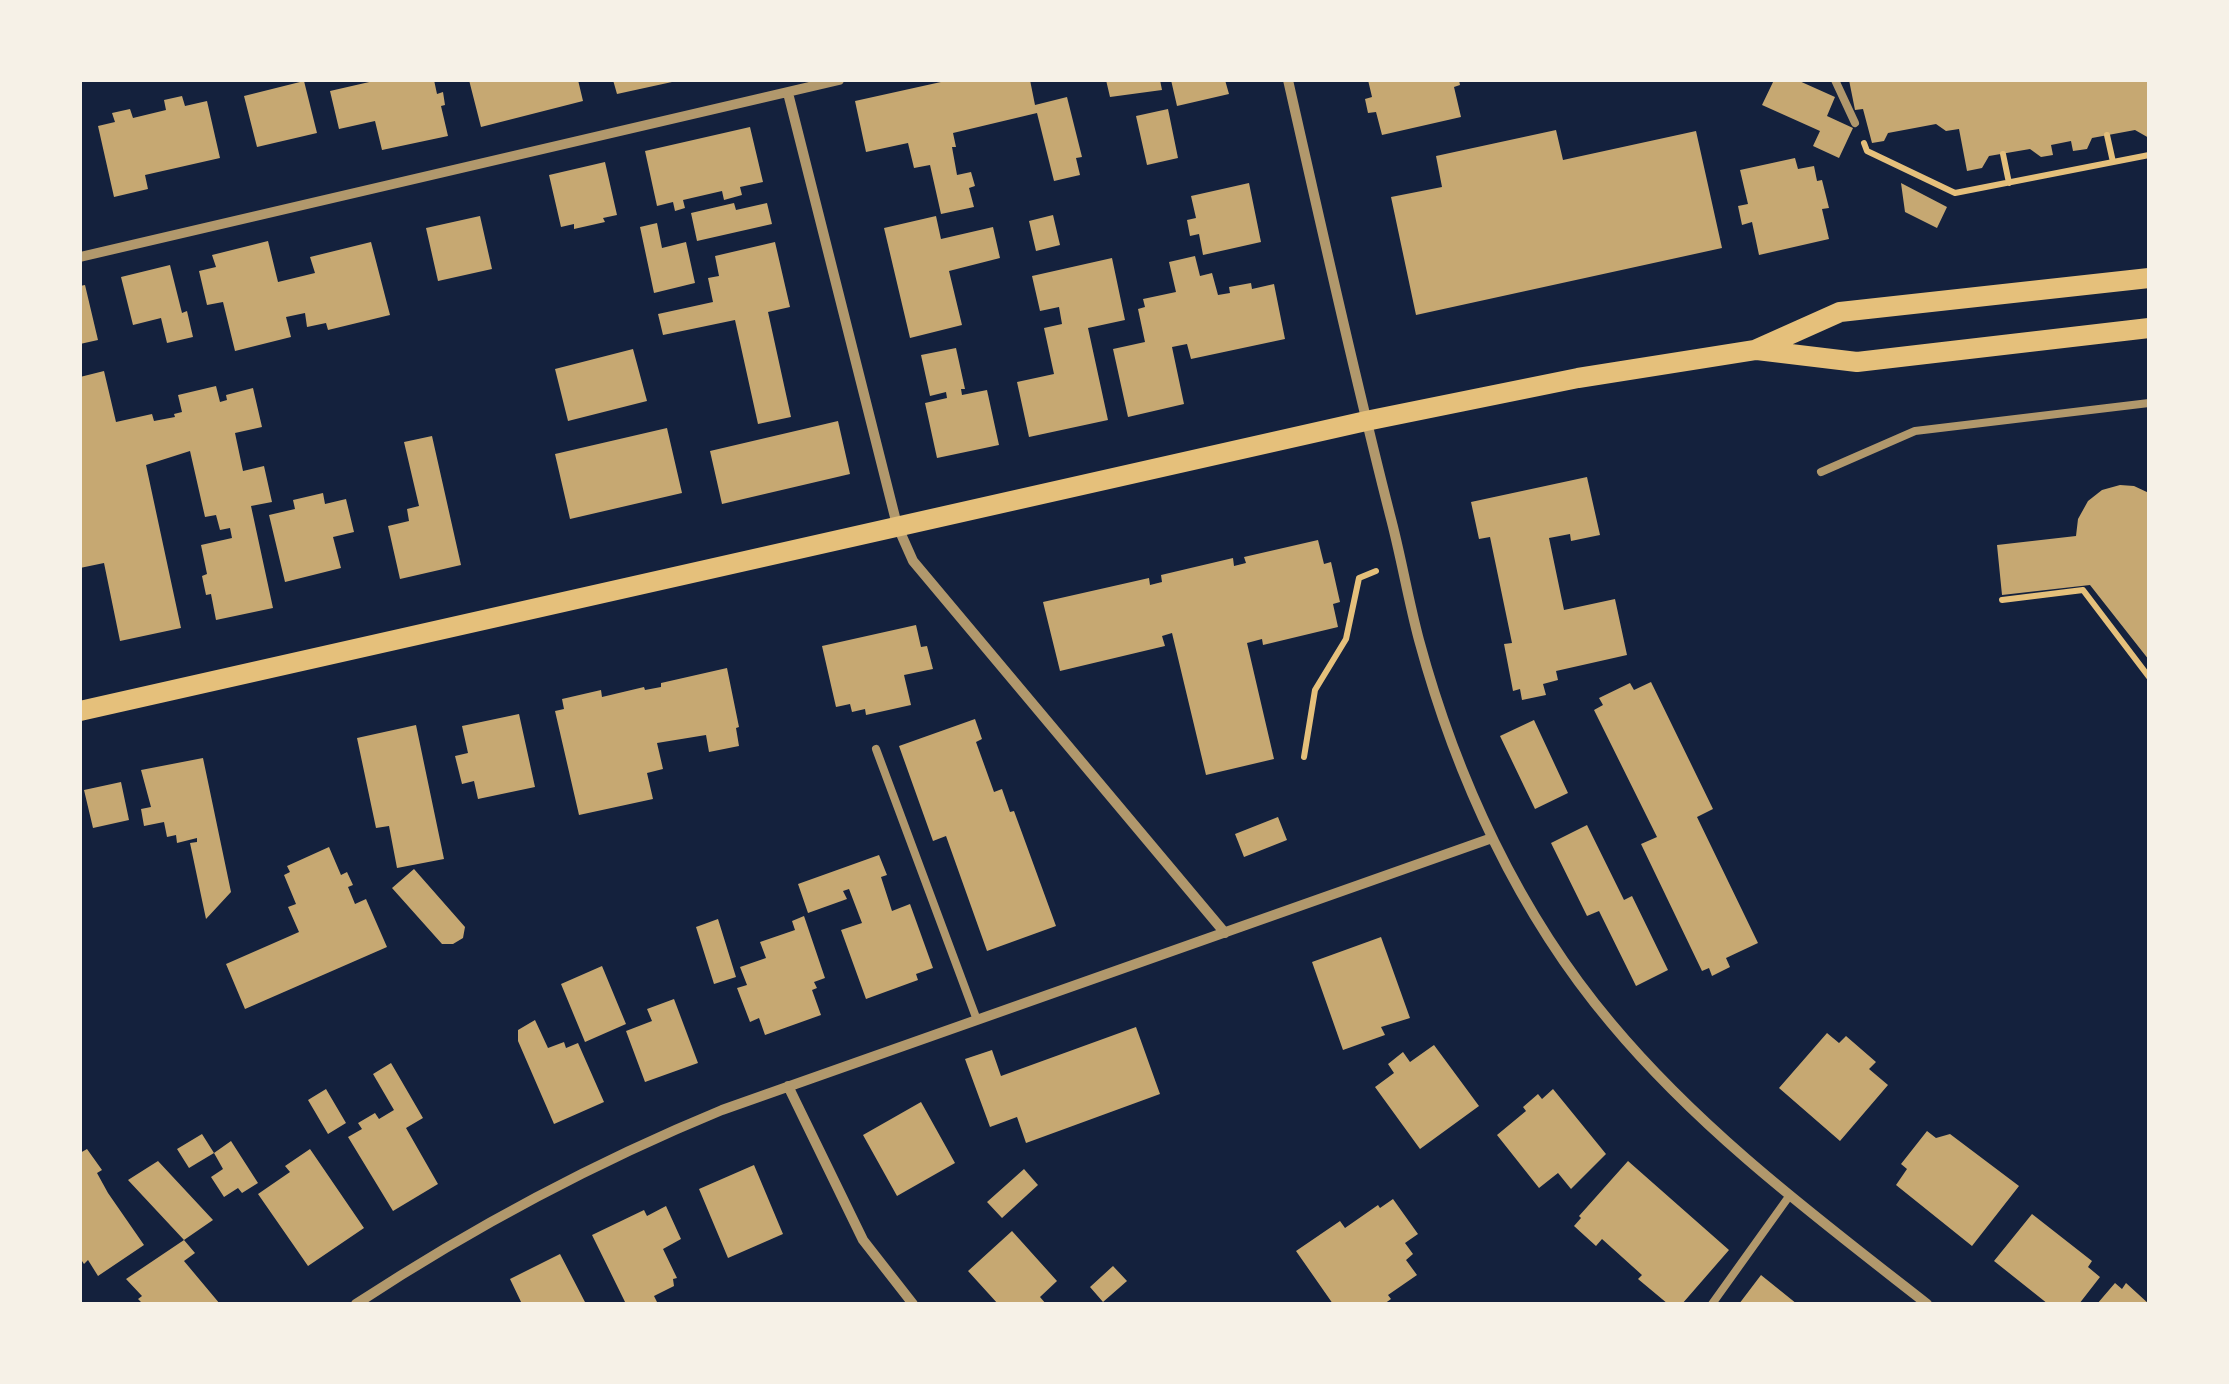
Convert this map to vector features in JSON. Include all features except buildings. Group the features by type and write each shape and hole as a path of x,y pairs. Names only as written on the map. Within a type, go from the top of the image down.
{"main road":[{"path":"80,711 1366,420 1578,378 1755,350 1840,312 2149,278"},
{"path":"1755,350 1857,362 2149,328"}],"street":[{"path":"80,257 839,80"},
{"path":"1288,80 1429,672 1492,838 1515,882 1609,1022 1680,1098 1790,1195 1927,1304"},
{"path":"788,93 897,525 927,581 1225,933"},
{"path":"356,1304 470,1232 574,1176 685,1125 1492,838"},
{"path":"788,1086 862,1240 913,1304"}],"lane":[{"path":"1835,80 1855,123"},
{"path":"1821,472 1915,430 2149,403"},
{"path":"876,748 977,1020"},
{"path":"1712,1304 1790,1195"}],"path":[{"path":"1855,123 1868,151 1955,193 2149,155"},
{"path":"2107,135 2113,162"},
{"path":"2003,154 2008,183"},
{"path":"1304,757 1315,690 1346,639 1359,578 1381,568"},
{"path":"2002,600 2082,590 2149,677"}]}
